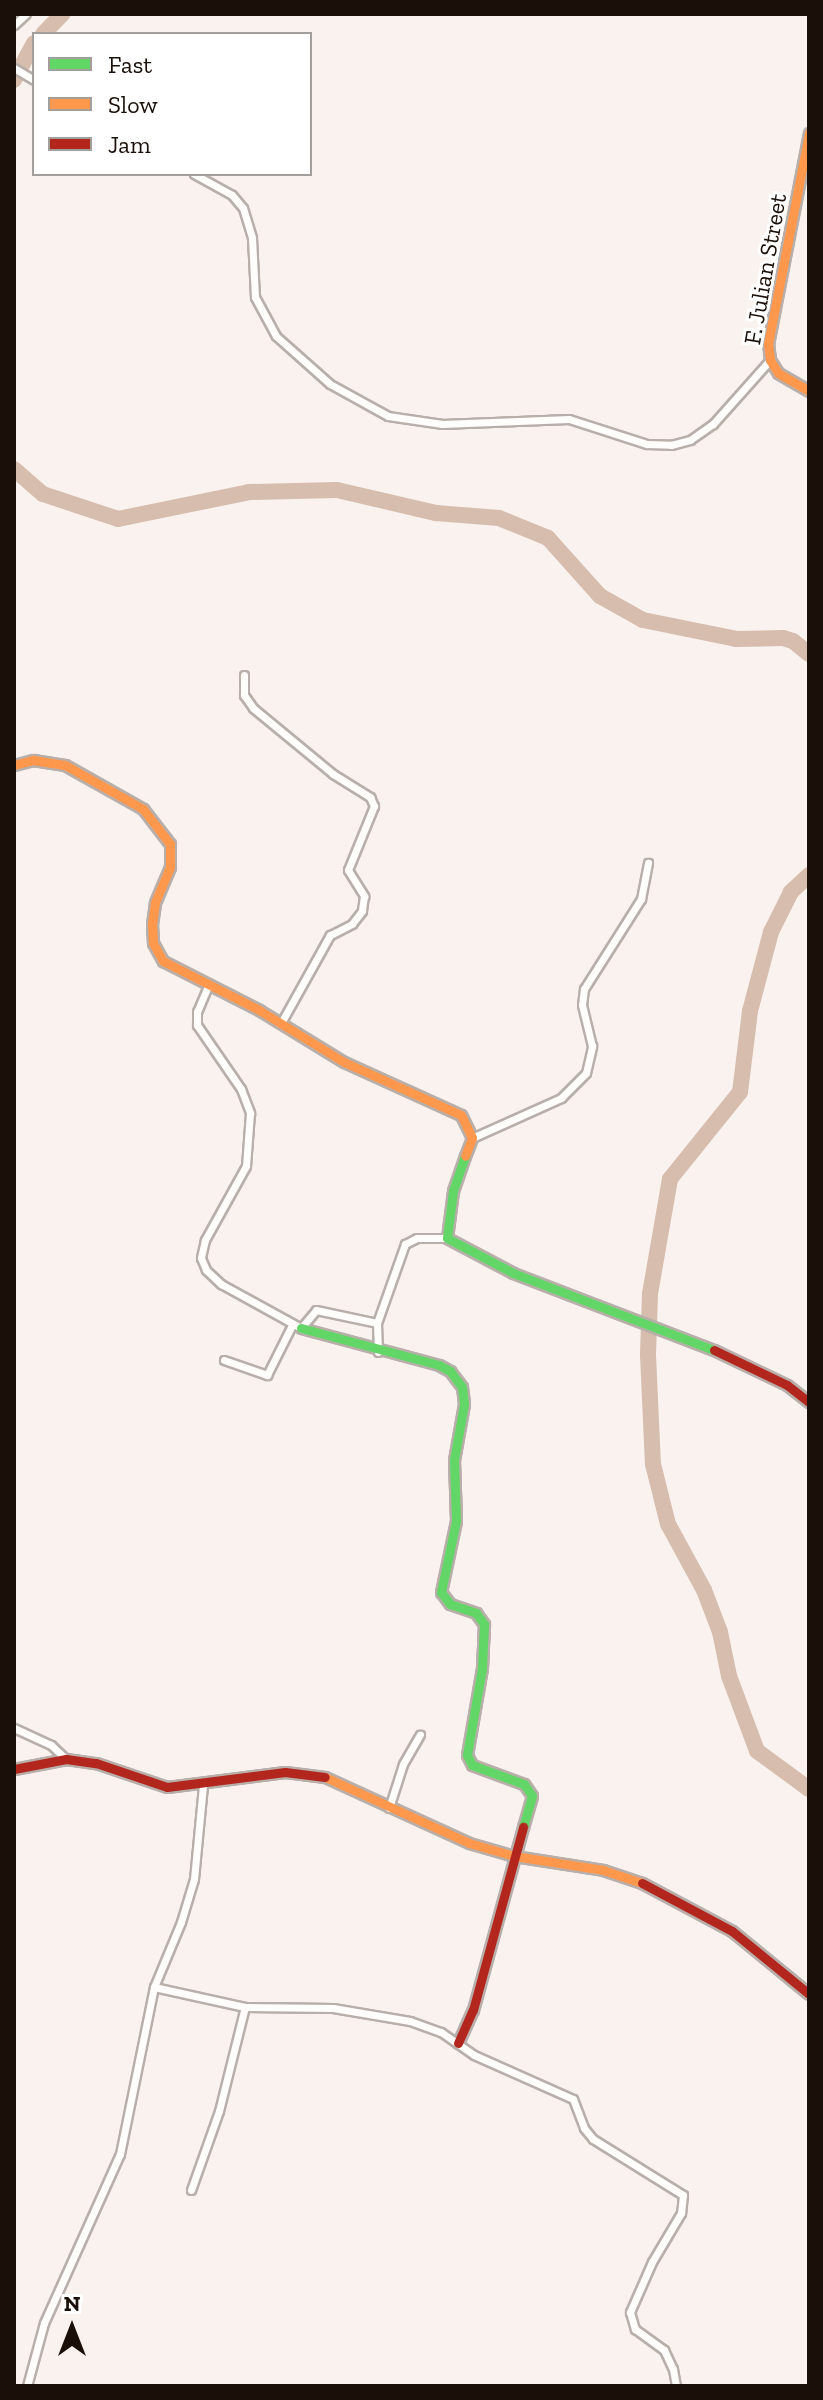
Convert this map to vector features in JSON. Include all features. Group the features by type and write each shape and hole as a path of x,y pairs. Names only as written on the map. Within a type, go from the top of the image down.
{"street":[{"path":"14,25 26,14"},
{"path":"14,68 32,78"},
{"name":"F. Julian Street","path":"809,133 768,343 770,360 791,383 809,391"},
{"path":"198,176 232,195 243,208 252,238 255,297 276,336 302,363 330,384 388,416 442,424 569,419 647,444 671,445 690,440 713,424 770,360"},
{"path":"244,675 244,695 253,708 333,774 370,797 374,806 348,870 364,896 362,911 352,924 330,935 281,1023"},
{"path":"14,765 33,760 65,765 118,793 157,822 170,844 170,860 155,903 153,943 163,961 281,1023 344,1062 455,1111 472,1138"},
{"path":"447,1238 453,1191 472,1138 567,1095 586,1073 592,1046 582,1005 584,989 641,899 648,863"},
{"path":"208,986 197,1012 197,1025 247,1100 250,1113 246,1166 205,1240 202,1264 221,1284 277,1313 296,1327 378,1352 439,1365 450,1371 462,1387 464,1404 454,1460 456,1521 441,1592 450,1604 476,1613 485,1631 467,1757 489,1773 524,1784 532,1796 473,2010 458,2043"},
{"path":"378,1352 377,1323 405,1244 417,1238 447,1238 477,1257 671,1331 768,1374 809,1402"},
{"path":"224,1360 267,1375 296,1327 316,1310 377,1323"},
{"path":"14,1728 51,1745 66,1759"},
{"path":"389,1808 403,1764 420,1734"},
{"path":"14,1769 66,1759 96,1763 156,1785 203,1785 309,1772 469,1843 514,1856 603,1870 636,1880 732,1931 809,1994"},
{"path":"27,2386 48,2314 120,2154 154,1987 192,1889 203,1785"},
{"path":"154,1987 245,2007 353,2010 429,2027 474,2055 573,2099 584,2128 593,2139 683,2195 681,2213 652,2262 630,2312 635,2329 664,2350 673,2369 676,2386"},
{"path":"191,2190 219,2111 245,2007"}],"waterway":[{"path":"45,32 62,14"},
{"path":"14,80 32,47"},
{"path":"14,469 43,494 118,519 249,492 337,490 436,513 499,518 548,538 600,596 643,620 736,639 783,638 793,641 809,654"},
{"path":"809,875 791,892 771,932 750,1011 740,1092 670,1179 650,1294 648,1355 653,1464 668,1524 704,1590 720,1632 729,1676 757,1751 809,1789"}],"traffic: fast":[{"path":"465,1156 453,1191 447,1238 513,1273 714,1350"},
{"path":"301,1328 439,1365 450,1371 462,1387 464,1404 454,1460 456,1521 441,1592 450,1604 476,1613 484,1624 482,1668 467,1755 472,1765 524,1784 532,1796 523,1827"}],"traffic: slow":[{"path":"809,133 768,343 770,360 778,373 809,391"},
{"path":"14,765 33,760 65,765 143,809 170,844 170,867 155,903 152,924 153,943 163,961 259,1010 344,1062 461,1115 472,1138 465,1156"},
{"path":"325,1777 469,1843 514,1856 603,1870 642,1883"}],"traffic: jam":[{"path":"714,1350 787,1385 809,1402"},
{"path":"14,1769 66,1759 96,1763 167,1787 285,1772 325,1777"},
{"path":"458,2043 473,2010 523,1827"},
{"path":"642,1883 732,1931 809,1994"}]}
